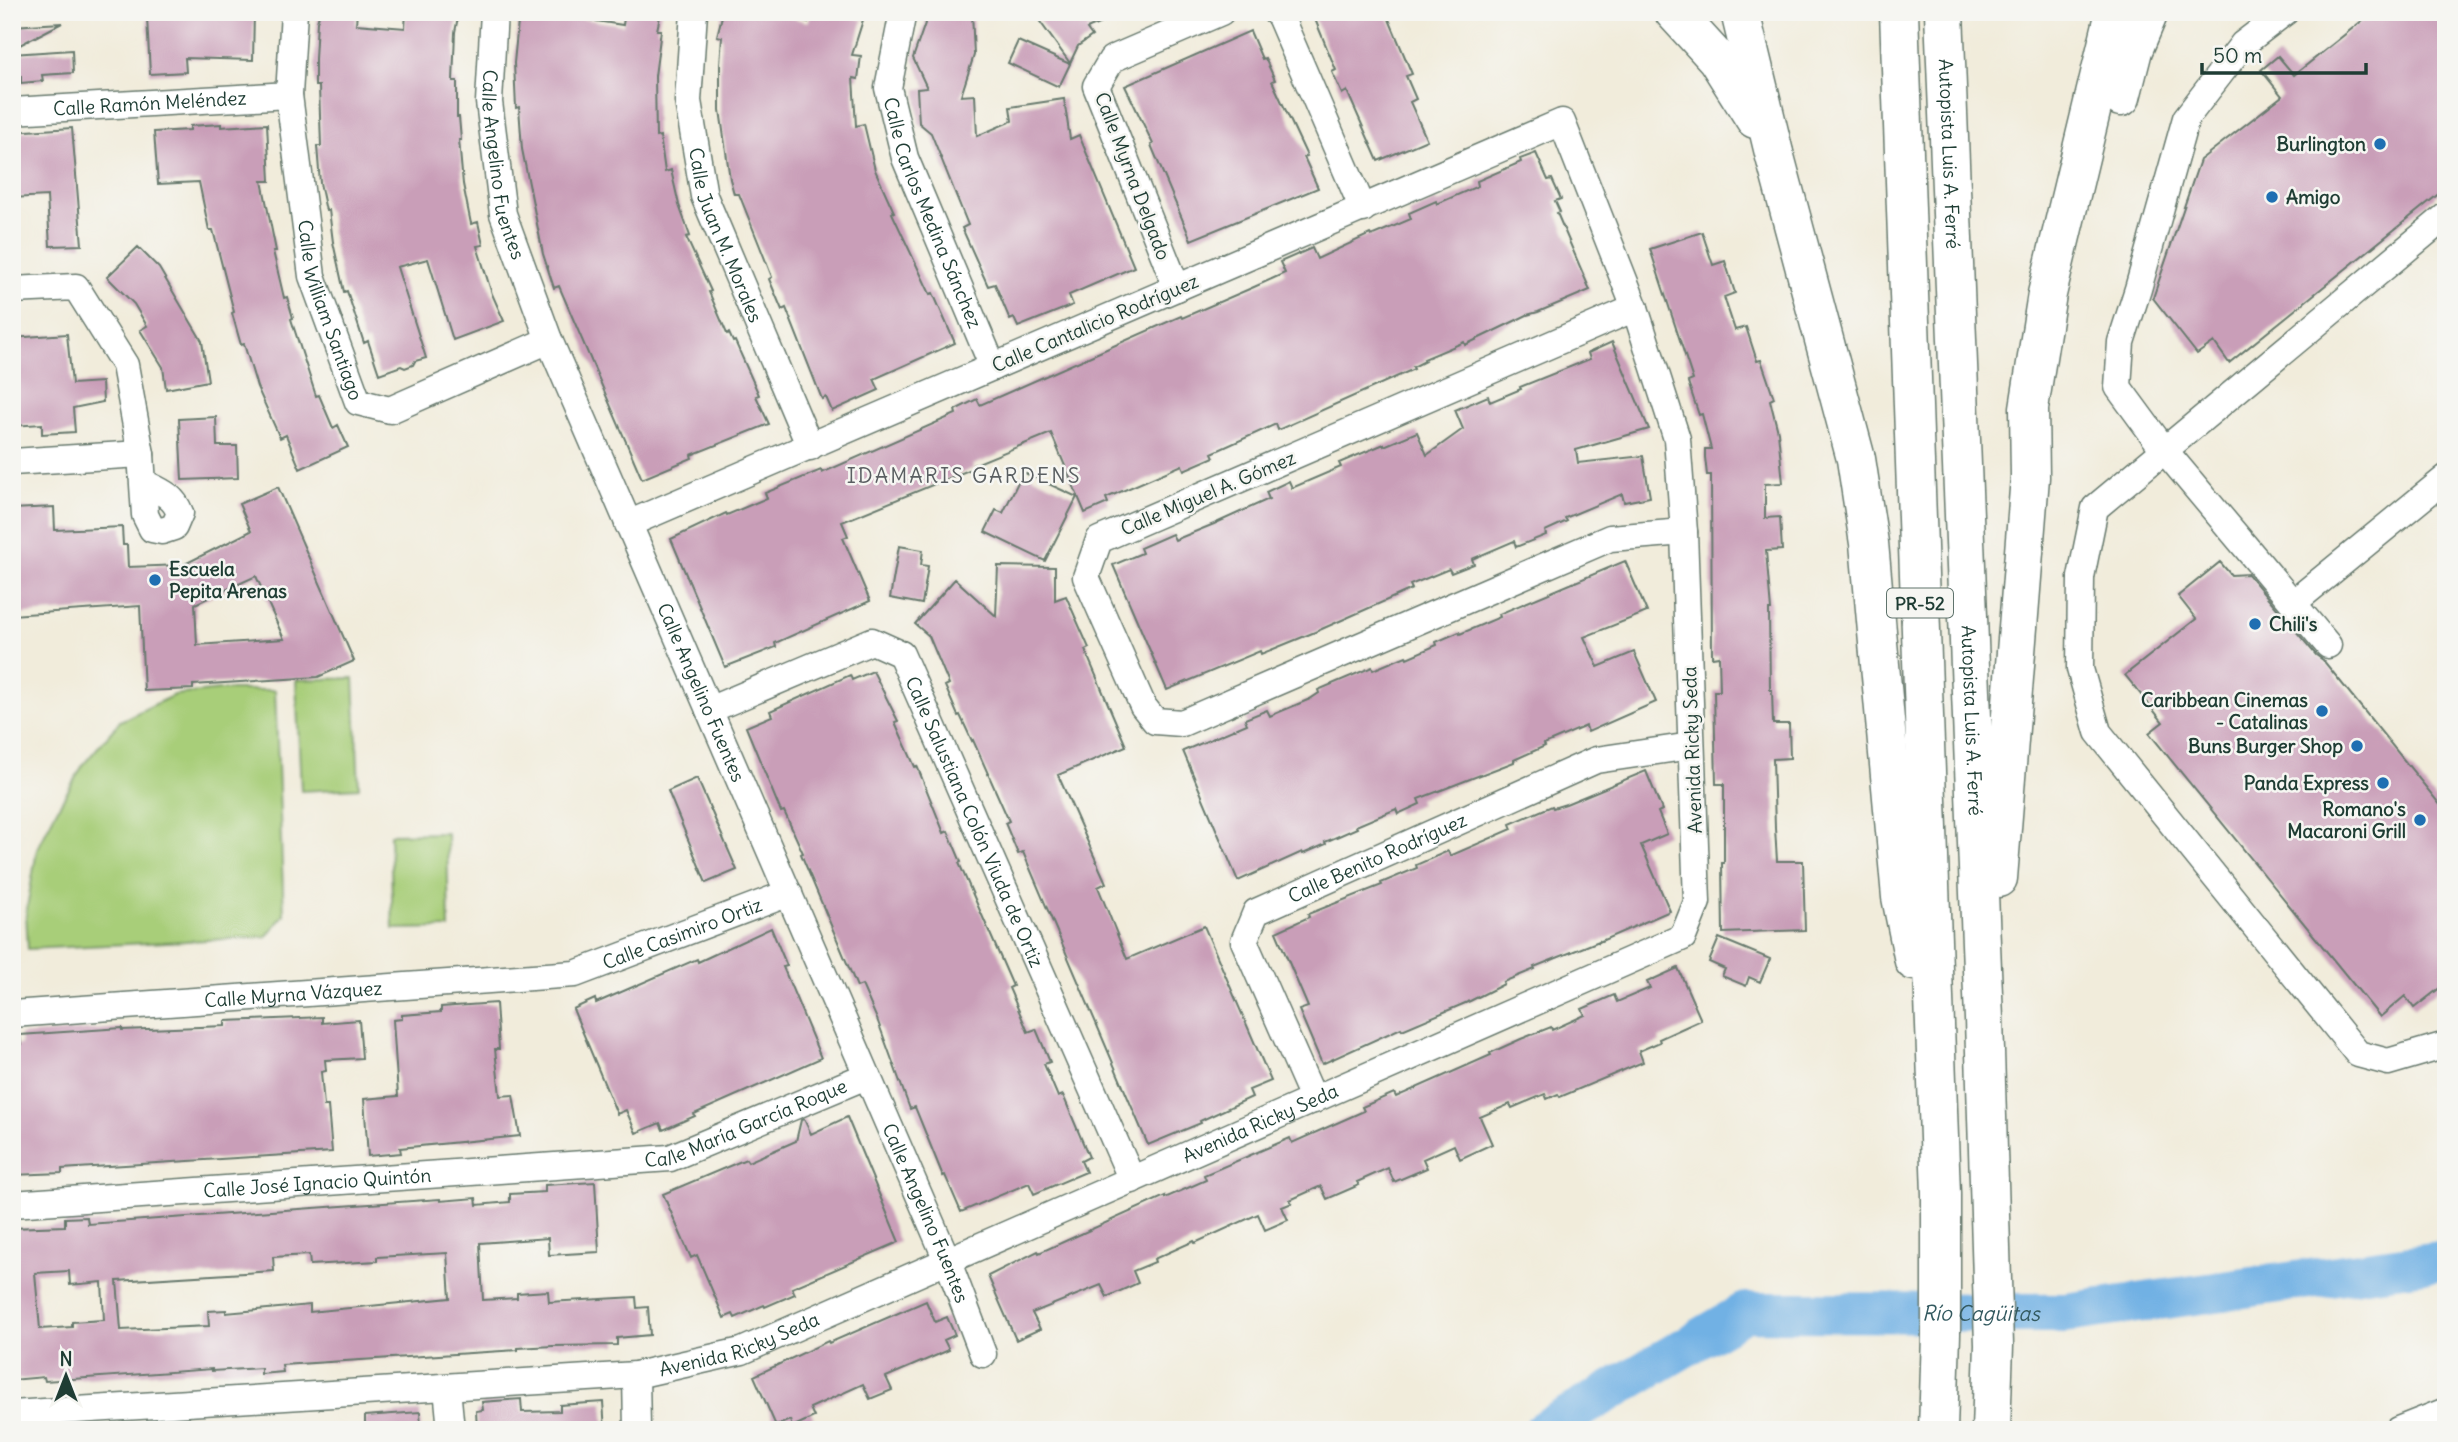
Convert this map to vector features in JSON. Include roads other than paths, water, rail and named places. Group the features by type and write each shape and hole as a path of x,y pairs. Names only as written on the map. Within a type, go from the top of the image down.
{"highway":[{"path":"1674,12 1717,59 1774,153"},
{"path":"1740,12 1774,153 1856,459 1869,543 1901,897 1935,1068"},
{"name":"PR-52","path":"1899,12 1941,1195 1938,1428"},
{"name":"Autopista Luis A. Ferré","path":"1944,12 1984,1019 1994,1345 1991,1424"},
{"path":"1984,1019 1996,908 2030,477 2029,408 2038,343 2078,160 2115,12"},
{"path":"2030,477 2069,298 2133,50 2149,12"}],"street":[{"name":"Calle William Santiago","path":"294,12 289,95 312,276 358,402 390,410 549,340"},
{"name":"Calle Angelino Fuentes","path":"494,12 489,102 503,215 549,340 948,1262 983,1354"},
{"name":"Calle Juan M. Morales","path":"694,12 688,101 704,196 810,447"},
{"name":"Calle Carlos Medina Sánchez","path":"903,12 888,88 905,158 993,367"},
{"name":"Calle Myrna Delgado","path":"1177,288 1096,86 1112,59 1221,12"},
{"path":"1275,12 1279,14 1363,209"},
{"path":"2285,12 2242,44 2186,118 2121,342 2118,387 2165,451 2328,645"},
{"name":"Calle Ramón Meléndez","path":"12,111 289,95"},
{"name":"Calle Cantalicio Rodríguez","path":"628,524 1562,122"},
{"name":"Avenida Ricky Seda","path":"12,1414 636,1375 743,1351 1683,937 1697,902 1684,532 1678,439 1635,308 1562,122"},
{"path":"2446,216 2095,508 2081,577 2080,668 2098,732 2358,1054 2388,1062 2446,1045"},
{"path":"12,289 76,287 125,365 144,483"},
{"name":"Calle Miguel A. Gómez","path":"1635,308 1099,540 1086,577 1143,706 1155,721 1182,723 1610,538 1684,532"},
{"path":"12,462 141,454"},
{"path":"2293,603 2446,478"},
{"name":"Calle Salustiana Colón Viuda de Ortiz","path":"709,710 872,641 901,654 1132,1180"},
{"name":"Calle Benito Rodríguez","path":"1314,1100 1244,941 1256,912 1596,760 1691,746"},
{"name":"Calle Casimiro Ortiz","path":"575,974 789,893"},
{"name":"Calle Myrna Vázquez","path":"12,1014 575,974"},
{"name":"Calle María García Roque","path":"622,1161 670,1158 866,1076"},
{"name":"Calle José Ignacio Quintón","path":"12,1204 622,1161"},
{"path":"636,1375 637,1430"},
{"path":"447,1388 451,1430"},
{"path":"2399,1430 2446,1410"}],"waterway":[{"name":"Río Cagüitas","path":"1544,1430 1745,1312 2065,1313 2446,1260"}],"place":[{"name":"Burlington","path":"2380,144"},
{"name":"Amigo","path":"2272,197"},
{"name":"Escuela Pepita Arenas","path":"155,580"},
{"name":"Chili's","path":"2255,624"},
{"name":"Caribbean Cinemas - Catalinas","path":"2322,711"},
{"name":"Buns Burger Shop","path":"2357,746"},
{"name":"Panda Express","path":"2383,783"},
{"name":"Romano's Macaroni Grill","path":"2420,820"}],"district":[{"name":"IDAMARIS GARDENS","path":"964,475"}]}
